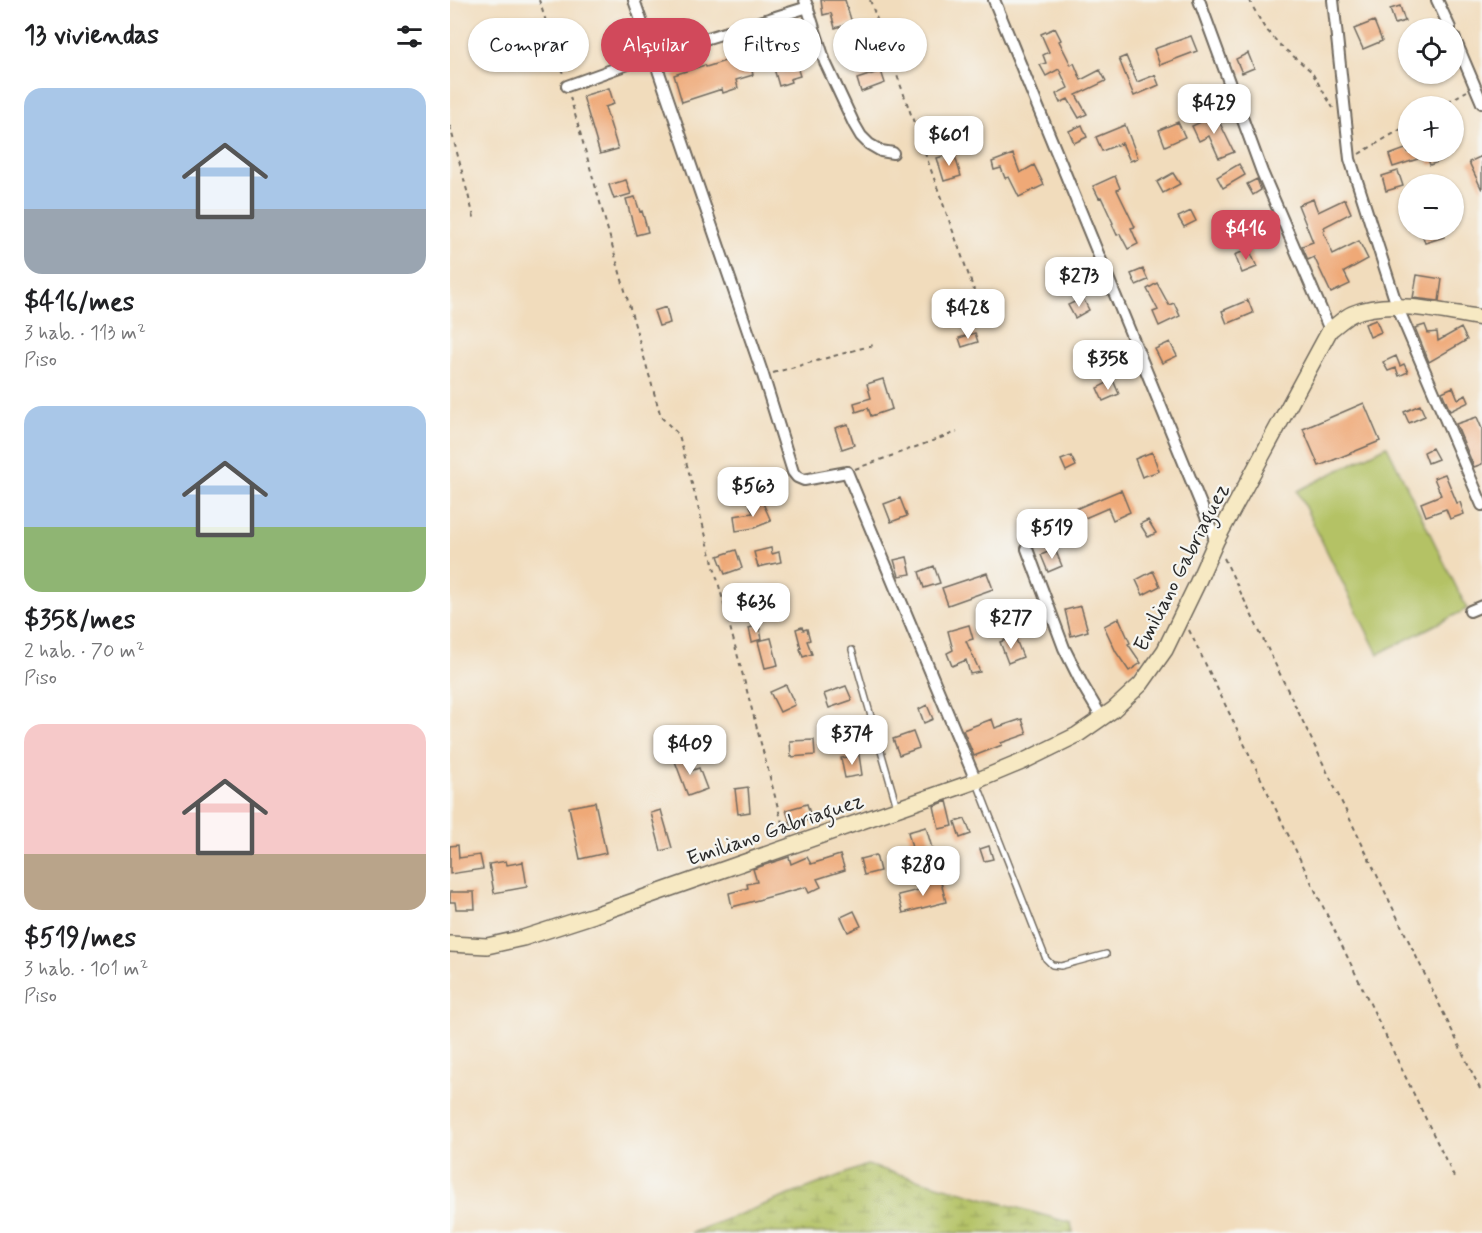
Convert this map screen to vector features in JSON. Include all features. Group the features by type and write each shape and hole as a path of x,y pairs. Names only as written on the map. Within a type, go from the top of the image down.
{"main road":[{"name":"Emiliano Gabriaguez","path":"450,944 487,946 523,938 594,915 976,781 1077,735 1113,710 1141,684 1165,650 1216,541 1330,330 1351,314 1396,306 1482,318"}],"street":[{"path":"634,0 640,18"},
{"path":"994,0 1216,541"},
{"path":"1199,0 1262,172 1330,330"},
{"path":"1333,0 1350,159 1396,306 1482,505"},
{"path":"1437,0 1445,18"},
{"path":"711,36 807,4 825,62 854,124 869,144 881,151 893,153"},
{"path":"1464,62 1482,103"},
{"path":"567,86 606,72"},
{"path":"659,72 763,375 793,472 804,480 847,472 976,781"},
{"path":"1028,549 1064,648 1102,718"},
{"path":"1470,611 1482,606"}],"lane":[{"path":"852,650 898,809"},
{"path":"976,781 1046,959 1052,964 1061,966 1106,954"}],"path":[{"path":"539,0 567,86 661,417 679,435 788,847"},
{"path":"870,0 974,290"},
{"path":"1250,0 1264,27 1280,45 1311,71 1328,101 1347,122"},
{"path":"1457,96 1474,86"},
{"path":"450,126 475,221"},
{"path":"1350,159 1398,131"},
{"path":"763,375 877,344"},
{"path":"847,472 957,432"},
{"path":"1216,541 1482,1093"},
{"path":"1181,614 1455,1179"}],"green space":[{"path":"1387,446 1467,609 1378,654 1297,491"},
{"path":"867,1165 1071,1223 1073,1233 691,1233"}],"building":[{"path":"821,0 845,0 850,18 833,18 833,20 831,13 823,15"},
{"path":"1400,6 1404,18 1398,18 1398,23 1395,24 1390,9"},
{"path":"1374,21 1382,41 1363,49 1354,29"},
{"path":"1055,28 1071,65 1074,63 1081,80 1100,70 1106,81 1076,95 1087,114 1079,118 1068,99 1060,103 1056,94 1068,88 1059,69 1046,76 1040,65 1046,63 1043,55 1049,52 1041,34"},
{"path":"1191,36 1197,51 1160,65 1154,49"},
{"path":"1248,53 1254,68 1242,73 1236,59"},
{"path":"1126,56 1137,82 1155,75 1159,85 1134,96 1119,59"},
{"path":"723,62 723,72 752,72 753,75 736,80 738,88 723,93 722,89 682,102 674,75 683,72 711,72 711,65"},
{"path":"775,72 799,72 800,76 779,86"},
{"path":"881,72 885,83 861,92 857,79"},
{"path":"609,88 614,104 605,107 618,149 600,154 583,96"},
{"path":"1216,115 1234,152 1219,158 1209,136 1199,141 1192,126"},
{"path":"1178,122 1185,137 1165,146 1159,130"},
{"path":"1082,125 1087,137 1074,143 1069,131"},
{"path":"1125,125 1138,158 1130,161 1122,143 1102,151 1096,137"},
{"path":"1398,152 1398,162 1408,162 1393,167 1389,155"},
{"path":"954,153 961,176 944,181 937,158"},
{"path":"1013,154 1020,173 1034,165 1044,185 1019,197 1009,177 1005,178 1001,168 994,170 992,162"},
{"path":"1482,156 1482,190 1469,162"},
{"path":"1239,164 1245,175 1223,188 1217,177"},
{"path":"1398,171 1398,187 1386,191 1382,176"},
{"path":"1173,173 1180,184 1163,193 1157,182"},
{"path":"1115,176 1120,188 1117,190 1135,227 1131,228 1138,244 1128,249 1120,234 1117,235 1101,197 1099,198 1093,186"},
{"path":"1257,179 1261,190 1253,195 1247,184"},
{"path":"626,180 631,194 614,199 609,185"},
{"path":"635,197 648,232 636,235 626,199"},
{"path":"1313,199 1318,212 1345,199 1351,213 1324,227 1323,231 1333,254 1359,241 1368,259 1344,272 1350,284 1331,293 1314,257 1308,260 1302,246 1313,242 1298,205"},
{"path":"1191,211 1196,221 1184,227 1178,217"},
{"path":"1249,249 1257,267 1242,273 1235,255"},
{"path":"1143,269 1148,280 1136,285 1131,274"},
{"path":"1417,275 1442,279 1439,301 1413,298"},
{"path":"1157,283 1169,305 1174,303 1180,316 1159,326 1153,312 1158,310 1147,289"},
{"path":"1083,298 1089,310 1075,318 1068,305"},
{"path":"1248,300 1253,313 1227,324 1222,311"},
{"path":"666,307 670,323 659,326 654,311"},
{"path":"1376,320 1381,332 1370,337 1365,324"},
{"path":"1425,325 1428,333 1437,332 1438,341 1461,328 1467,340 1429,362 1415,328"},
{"path":"975,333 978,342 962,347 959,338"},
{"path":"1170,342 1177,356 1162,363 1155,349"},
{"path":"1396,356 1400,366 1404,364 1408,372 1399,376 1396,368 1388,371 1383,362"},
{"path":"883,379 892,409 871,416 868,408 856,412 854,403 871,398 867,384"},
{"path":"1113,380 1119,394 1103,401 1097,388"},
{"path":"1453,387 1458,399 1466,395 1469,402 1450,411 1442,392"},
{"path":"1364,403 1380,441 1319,466 1303,429"},
{"path":"1420,405 1425,416 1409,423 1404,412"},
{"path":"1477,417 1482,429 1482,464 1474,467 1456,424"},
{"path":"848,424 854,445 842,449 835,428"},
{"path":"1432,448 1438,459 1428,463 1424,452"},
{"path":"1152,452 1159,471 1142,477 1135,459"},
{"path":"1071,456 1076,466 1066,471 1061,460"},
{"path":"1445,474 1464,514 1450,519 1446,509 1426,516 1421,503 1441,495 1434,478"},
{"path":"1121,490 1130,512 1113,520 1108,508 1078,521 1073,510"},
{"path":"900,498 907,516 891,522 884,504"},
{"path":"762,501 771,521 754,528 736,531 734,516 753,513 750,506"},
{"path":"1148,520 1156,533 1148,537 1140,524"},
{"path":"771,548 772,554 779,552 781,562 758,567 754,552"},
{"path":"1055,549 1062,566 1048,572 1041,555"},
{"path":"736,550 742,568 725,574 718,556"},
{"path":"907,557 911,574 899,576 894,560"},
{"path":"934,566 940,583 924,588 919,572"},
{"path":"1153,571 1160,586 1143,595 1136,580"},
{"path":"987,573 993,589 948,605 942,588"},
{"path":"1081,606 1088,631 1071,636 1065,610"},
{"path":"1119,618 1130,643 1128,644 1141,663 1129,671 1116,652 1104,626"},
{"path":"759,625 762,639 752,642 749,628"},
{"path":"969,625 973,639 966,641 980,672 970,674 966,660 952,666 947,653 953,650 948,631"},
{"path":"802,627 803,630 807,629 810,640 807,641 812,654 803,657 796,629"},
{"path":"1015,637 1023,657 1008,663 1000,642"},
{"path":"771,638 778,665 765,668 758,641"},
{"path":"786,685 795,705 780,712 770,692"},
{"path":"846,686 852,700 829,708 824,694"},
{"path":"927,705 933,719 924,723 919,709"},
{"path":"992,719 995,728 1022,719 1027,734 974,756 963,730"},
{"path":"913,732 919,748 899,755 893,739"},
{"path":"814,740 815,755 791,757 790,741"},
{"path":"683,752 690,771 699,768 707,789 688,796 673,756"},
{"path":"859,755 862,775 845,778 841,758"},
{"path":"748,787 750,812 738,814 735,789"},
{"path":"947,801 953,826 939,829 934,806"},
{"path":"595,802 606,853 580,859 569,807"},
{"path":"807,804 812,819 791,825 786,810"},
{"path":"661,810 672,848 661,851 651,813"},
{"path":"965,819 971,834 960,838 955,822"},
{"path":"926,827 935,859 943,855 950,871 935,878 924,853 914,856 908,832"},
{"path":"458,845 459,858 480,855 483,869 450,874 450,846"},
{"path":"989,846 993,859 984,861 980,849"},
{"path":"840,855 845,870 817,879 821,887 809,893 806,887 732,907 729,893 748,888 747,884 757,882 753,869 789,857 791,864 807,857 811,864"},
{"path":"876,855 880,871 864,875 860,859"},
{"path":"506,861 507,865 523,862 527,887 494,893 489,864"},
{"path":"940,878 946,902 903,913 898,895 923,889 921,883"},
{"path":"450,892 474,892 475,909 456,909 455,902 450,902"},
{"path":"854,911 861,926 848,932 841,917"}]}
